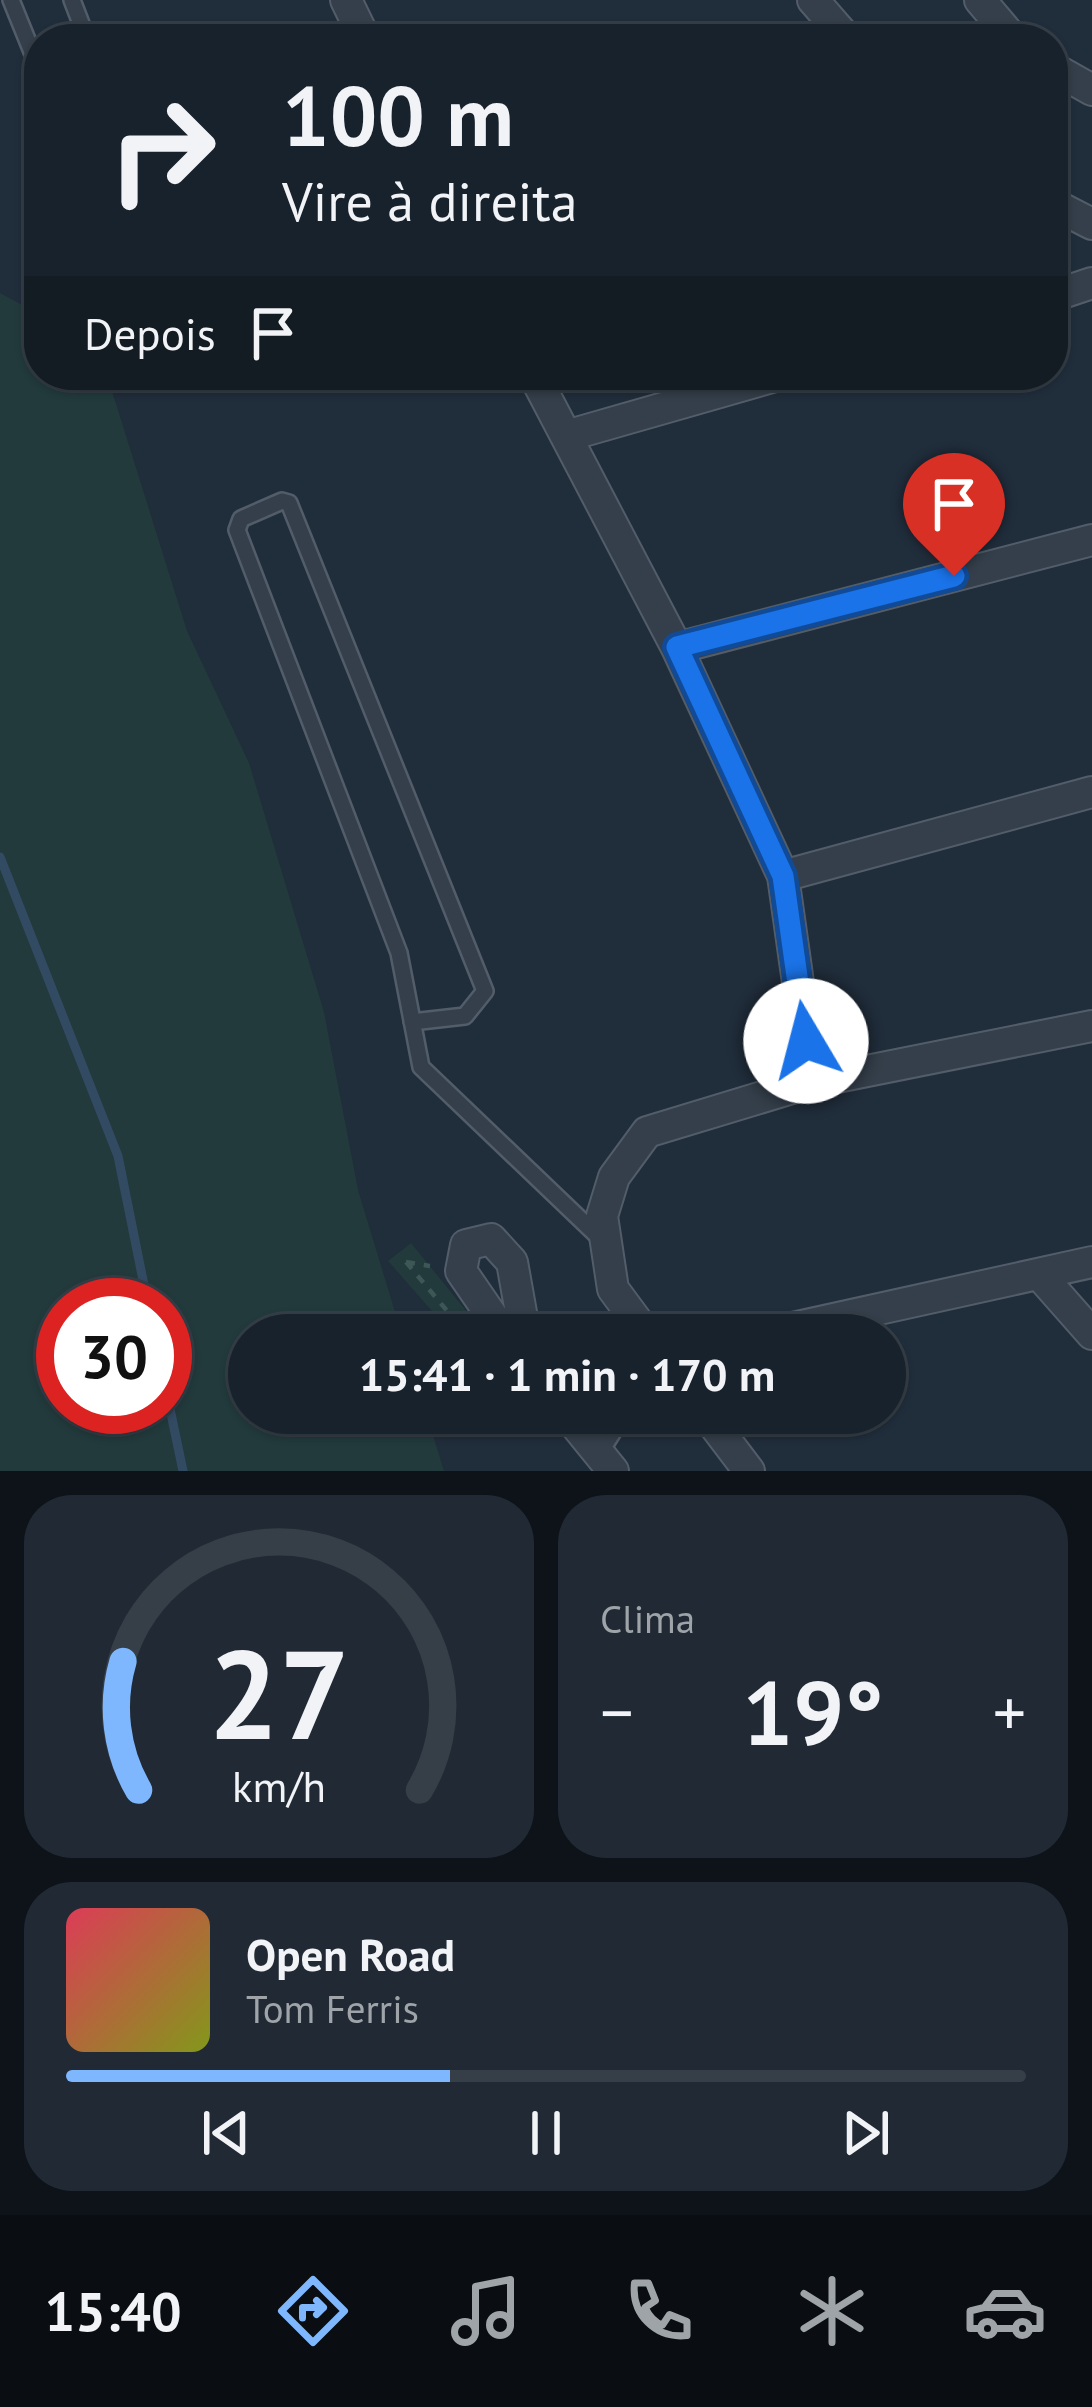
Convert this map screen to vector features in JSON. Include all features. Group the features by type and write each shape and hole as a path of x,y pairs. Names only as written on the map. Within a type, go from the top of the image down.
{"street":[{"path":"812,0 834,24"},
{"path":"980,0 1000,24"},
{"path":"542,390 677,647 783,876 812,1082"},
{"path":"566,436 727,390"},
{"path":"677,647 1092,540"},
{"path":"783,876 1092,792"},
{"path":"632,1314 614,1288 602,1216 614,1177 647,1132 812,1082 1092,1026"},
{"path":"491,1314 461,1271 466,1245 491,1239 512,1262 521,1314"},
{"path":"859,1314 1092,1262"},
{"path":"1040,1275 1092,1334"},
{"path":"583,1434 606,1462"},
{"path":"721,1434 749,1471"}],"lane":[{"path":"11,0 24,32"},
{"path":"412,1022 465,1016 485,991 289,503 282,501 241,519 237,530 399,953 412,1022 421,1067 607,1244"},
{"path":"606,1462 617,1434"}],"path":[{"path":"406,1262 449,1314"}],"green space":[{"path":"0,293 24,306 24,390 112,390 187,631 249,763 324,1012 358,1190 396,1314 228,1314 228,1434 433,1434 444,1471 0,1471"},
{"path":"411,1243 469,1314 435,1314 388,1261"}],"waterway":[{"path":"0,857 118,1156 143,1278"},
{"path":"175,1434 183,1471"}],"route":[{"path":"806,1041 783,876 677,647 954,576"}]}
